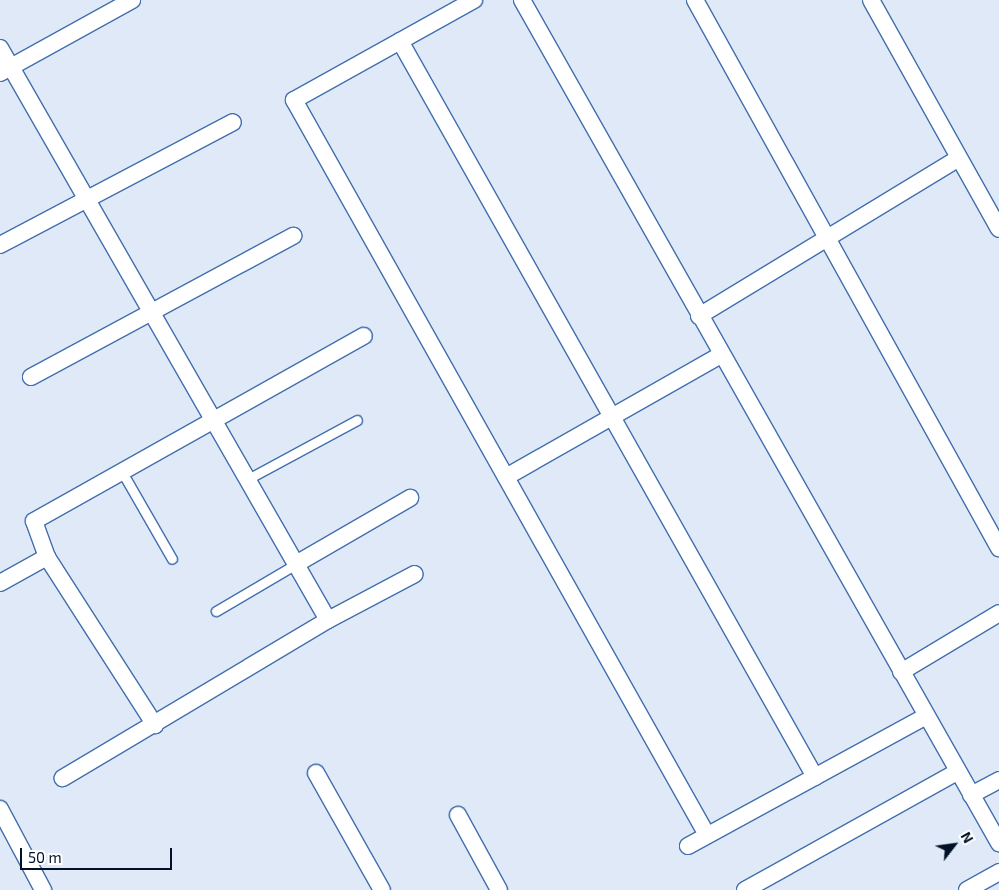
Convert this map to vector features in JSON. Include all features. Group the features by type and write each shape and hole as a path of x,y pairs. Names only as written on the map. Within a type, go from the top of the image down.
{"street":[{"path":"5,70 132,0"},
{"path":"474,0 294,100 707,836"},
{"path":"522,0 721,355 999,843"},
{"path":"695,0 999,548"},
{"path":"871,0 999,229"},
{"path":"400,41 815,777"},
{"path":"0,48 5,70 88,202 212,421 328,620"},
{"path":"0,245 88,202 233,122"},
{"path":"699,316 959,158"},
{"path":"31,377 152,316 293,236"},
{"path":"155,724 47,557 32,523 364,336"},
{"path":"506,477 721,355"},
{"path":"296,564 410,498"},
{"path":"0,583 47,557"},
{"path":"63,778 328,620 415,574"},
{"path":"901,672 999,613"},
{"path":"688,846 926,716"},
{"path":"745,890 957,772"},
{"path":"316,773 382,890"},
{"path":"971,795 999,780"},
{"path":"0,809 43,890"},
{"path":"458,815 499,890"},
{"path":"967,890 999,872"}],"lane":[{"path":"246,480 357,420"},
{"path":"122,472 172,559"},
{"path":"216,610 296,564"}]}
